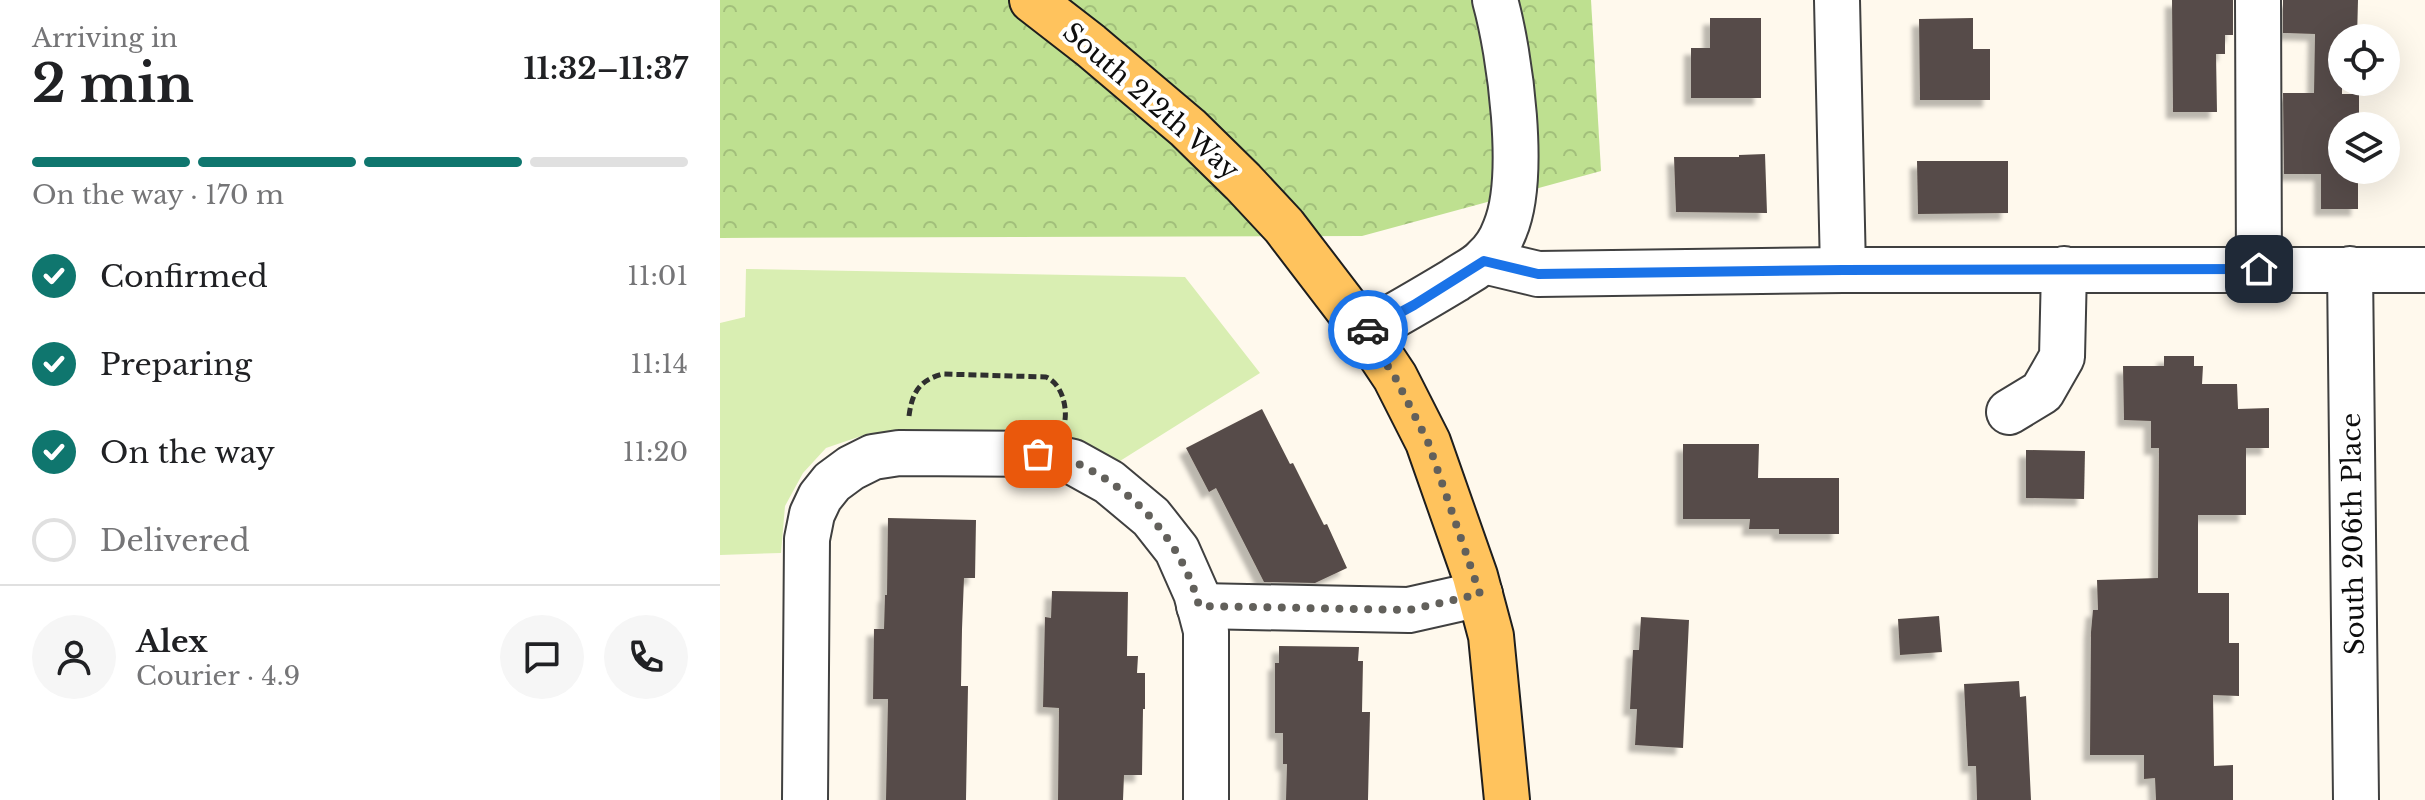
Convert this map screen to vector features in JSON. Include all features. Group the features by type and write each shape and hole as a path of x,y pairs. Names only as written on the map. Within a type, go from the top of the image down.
{"main road":[{"name":"South 212th Way","path":"1032,0 1188,128 1243,182 1284,226 1365,332 1395,377 1428,442 1480,594 1491,636 1507,800"}],"street":[{"path":"1365,332 1484,261 1507,227 1515,158 1513,107 1505,34 1495,0"},
{"path":"1837,0 1843,270"},
{"path":"2258,0 2259,269"},
{"path":"1484,261 1538,274 2064,269 2425,270"},
{"path":"2009,412 2042,392 2062,357 2064,269"},
{"name":"South 206th Place","path":"2350,269 2356,800"},
{"path":"805,800 807,539 812,514 832,482 851,468 873,457 906,453 1038,454 1058,458 1073,462 1109,482 1151,517 1177,550 1196,593 1206,631 1206,800"},
{"path":"1199,606 1409,610 1480,594"}],"path":[{"path":"906,453 912,399 918,387 931,377 943,374 1046,377 1054,380 1066,415 1058,458"}],"green space":[{"path":"720,0 1591,0 1601,171 1362,236 720,238"},
{"path":"746,269 1185,277 1260,373 1112,466 1025,434 870,433 826,448 803,473 785,506 781,553 720,555 720,323 745,317"}],"building":[{"path":"2172,0 2233,0 2233,35 2225,35 2225,54 2216,54 2217,112 2173,112"},
{"path":"2283,0 2358,0 2357,24 2328,24 2328,96 2359,96 2359,112 2328,112 2328,184 2358,184 2358,209 2321,209 2321,174 2284,174 2283,93 2314,93 2315,34 2283,33"},
{"path":"1710,18 1761,18 1761,98 1691,98 1691,48 1710,48"},
{"path":"1973,18 1973,49 1990,49 1990,100 1920,100 1919,19"},
{"path":"1765,154 1767,213 1676,212 1674,157"},
{"path":"1917,161 2008,161 2008,213 1918,214"},
{"path":"2164,356 2194,356 2194,366 2203,366 2202,384 2237,384 2238,409 2269,408 2269,448 2246,448 2246,515 2198,515 2198,593 2229,593 2229,643 2239,643 2239,696 2213,695 2214,766 2233,765 2233,800 2156,800 2155,778 2144,779 2144,755 2090,755 2091,632 2093,610 2098,610 2097,580 2158,578 2159,448 2151,448 2151,421 2124,420 2123,366 2164,366"},
{"path":"1262,409 1324,525 1327,524 1347,568 1315,583 1264,582 1216,488 1209,492 1186,448"},
{"path":"1683,444 1759,444 1758,478 1839,478 1839,534 1779,534 1779,529 1749,529 1750,519 1683,519"},
{"path":"2026,450 2085,451 2084,499 2026,498"},
{"path":"888,518 976,520 975,578 964,578 962,629 961,686 968,686 966,800 886,800 888,699 873,699 874,629 884,629 887,595"},
{"path":"1052,591 1128,592 1127,656 1138,656 1137,673 1145,673 1145,709 1142,775 1124,775 1123,800 1058,800 1059,708 1043,707 1045,617 1051,618"},
{"path":"1939,616 1942,652 1900,655 1898,619"},
{"path":"1641,617 1689,620 1683,748 1635,745 1637,709 1630,709 1633,650 1639,650"},
{"path":"1279,646 1359,647 1358,661 1363,661 1362,712 1370,712 1368,800 1286,800 1287,764 1283,764 1283,733 1275,733 1275,663 1279,663"},
{"path":"2019,681 2020,697 2026,696 2031,800 1977,800 1976,766 1968,766 1964,684"}],"way so far":[{"path":"1038,454 1073,462 1109,482 1151,517 1177,550 1199,606 1409,610 1480,594 1428,442 1395,377 1365,332 1368,330"}],"route":[{"path":"1368,330 1484,261 1538,274 2259,269"}]}
